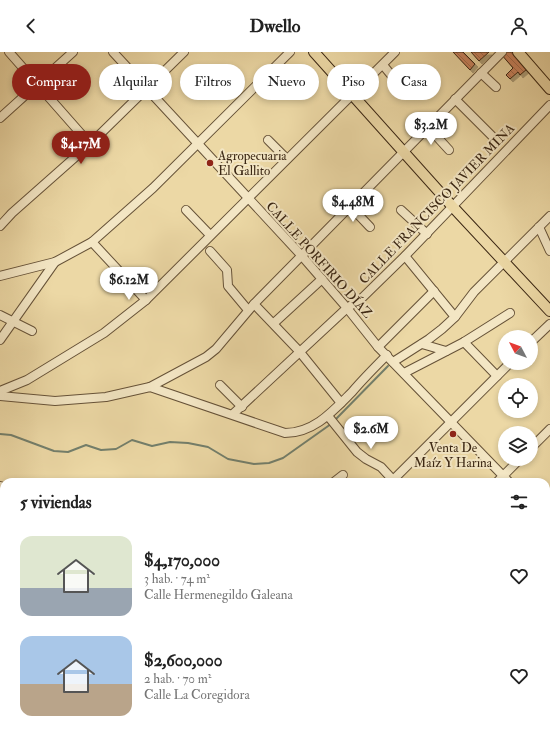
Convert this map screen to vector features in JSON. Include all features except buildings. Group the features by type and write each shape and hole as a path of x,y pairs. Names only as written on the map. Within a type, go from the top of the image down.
{"main road":[{"path":"314,52 327,66"},
{"path":"518,52 550,89"},
{"path":"358,100 452,206 550,311"}],"street":[{"path":"10,52 20,64"},
{"path":"60,64 73,52"},
{"name":"CALLE PORFIRIO DÍAZ","path":"113,52 124,64"},
{"path":"172,64 184,52"},
{"path":"279,64 290,52"},
{"path":"379,68 395,52"},
{"path":"0,396 55,401 106,397 150,387 206,356 224,342 248,310 502,52"},
{"path":"383,64 387,69"},
{"path":"481,73 496,87"},
{"path":"0,276 55,262 92,242 138,202 253,89"},
{"path":"455,99 492,136"},
{"path":"0,118 20,100"},
{"path":"52,100 90,144"},
{"path":"0,226 12,213 90,144 136,100"},
{"name":"CALLE PORFIRIO DÍAZ","path":"157,100 301,255 347,308 378,347 451,422 501,478"},
{"path":"0,391 27,380 104,333 146,300 347,100"},
{"name":"CALLE FRANCISCO JAVIER MINA","path":"233,414 299,351 347,308 362,298 427,234 452,206 550,105"},
{"path":"428,127 449,150"},
{"path":"268,140 287,159"},
{"path":"350,206 370,227"},
{"path":"186,210 210,235"},
{"path":"401,210 427,234"},
{"path":"393,362 422,344 455,317 474,292 550,216"},
{"path":"539,227 550,251"},
{"path":"92,242 146,300"},
{"path":"210,251 228,270 228,286 248,310"},
{"path":"405,256 455,317"},
{"path":"0,340 55,262"},
{"path":"274,323 322,279"},
{"path":"378,347 434,291"},
{"path":"254,304 274,323 299,351 340,403"},
{"path":"404,373 464,342 510,313"},
{"path":"0,315 32,331"},
{"path":"538,335 550,324"},
{"path":"464,342 497,376"},
{"path":"422,344 446,351"},
{"path":"150,387 233,414 285,433 296,433 330,418 340,403 387,355"},
{"path":"395,478 503,370"},
{"path":"220,385 242,407"},
{"path":"330,418 361,456 381,467 390,478"},
{"path":"538,441 550,429"},
{"path":"505,478 514,466"},
{"path":"339,478 343,475"}],"waterway":[{"path":"334,421 388,366"},
{"path":"0,434 11,435 54,451 68,452 86,445 101,450 116,449 132,440 152,446 170,442 188,443 208,447 228,459 254,464 269,463 283,458 331,424"}],"place":[{"name":"Agropecuaria El Gallito","path":"210,163"},
{"name":"Venta De Maíz Y Harina","path":"453,434"}]}
